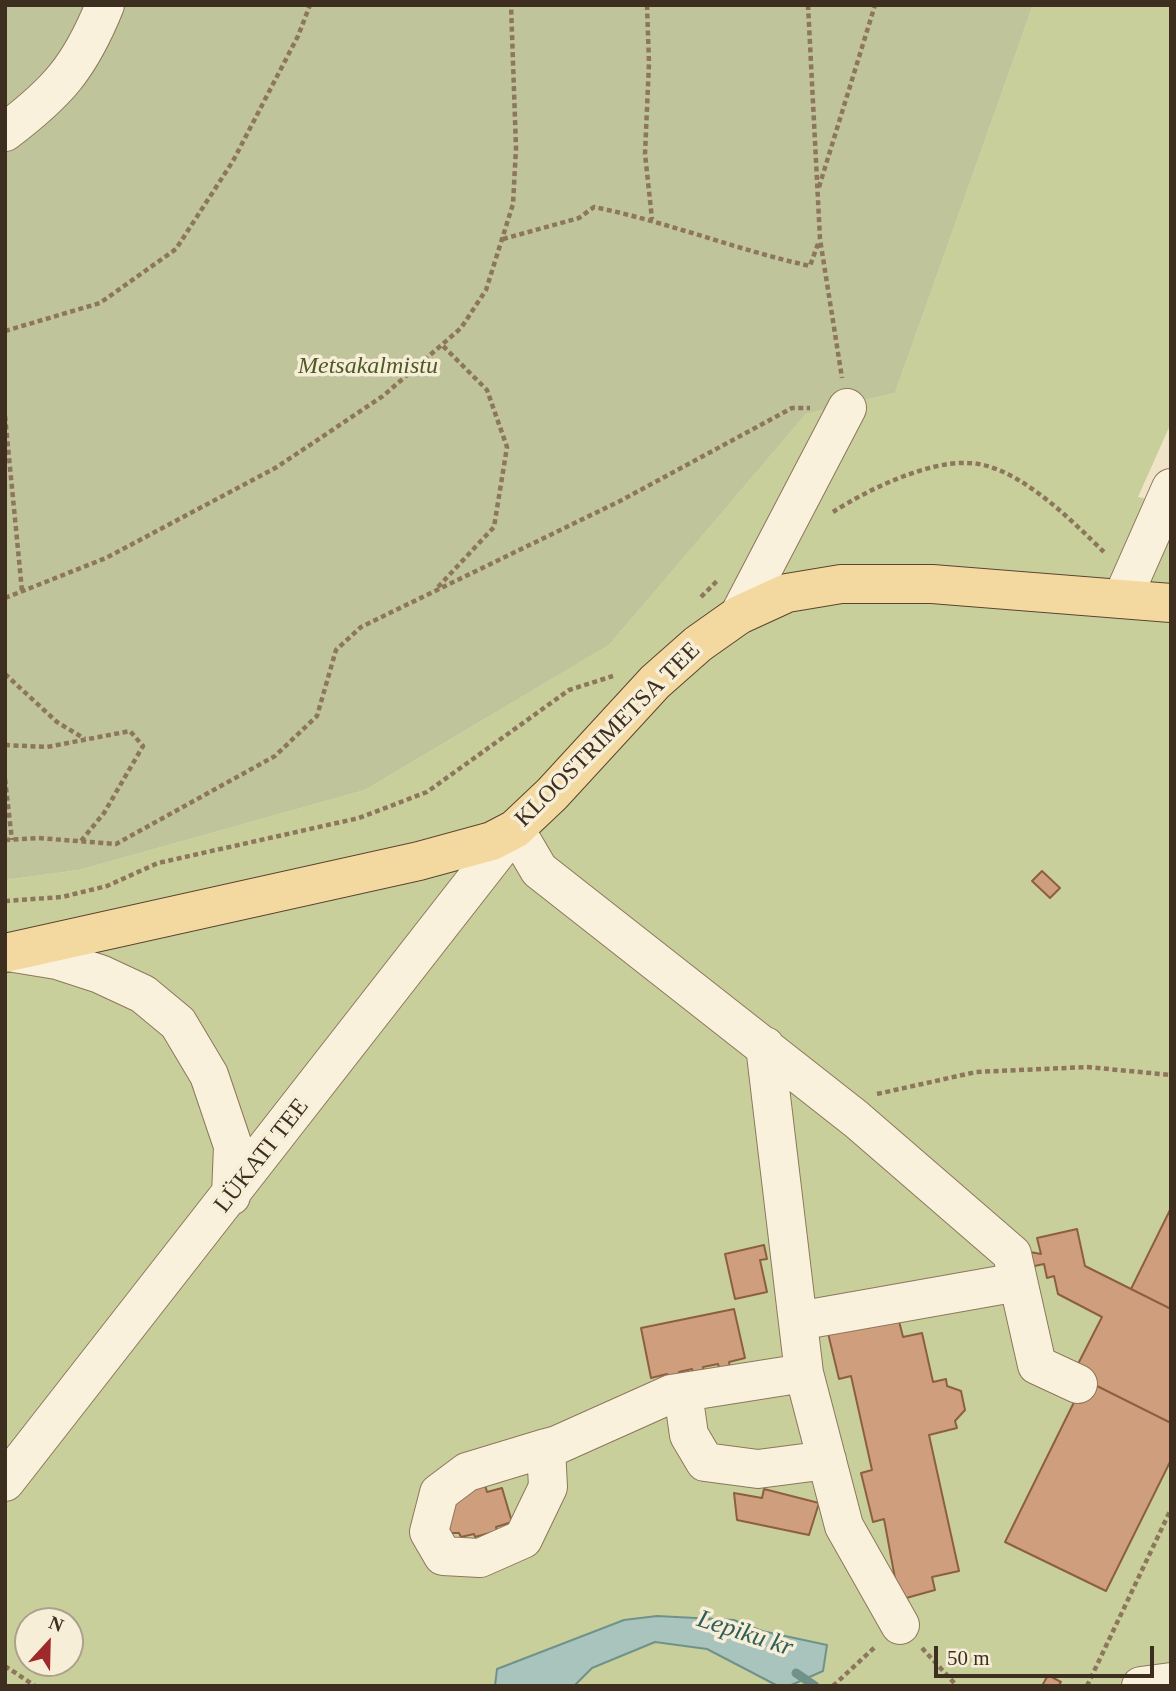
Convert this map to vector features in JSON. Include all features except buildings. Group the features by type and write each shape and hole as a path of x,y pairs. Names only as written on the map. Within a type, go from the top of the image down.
{"main road":[{"name":"KLOOSTRIMETSA TEE","path":"6,952 419,862 467,850 515,828 552,794 655,682 698,644 739,615 787,593 841,584 932,584 1171,603"}],"street":[{"path":"5,132 48,100 88,47 105,5"},
{"path":"739,615 847,408"},
{"path":"1122,599 1171,488"},
{"path":"515,828 539,870 856,1119 1012,1254 1037,1365 1078,1384"},
{"name":"LÜKATI TEE","path":"5,1482 231,1196 515,828"},
{"path":"6,952 57,960 100,975 143,993 178,1023 209,1075 233,1146 231,1196"},
{"path":"765,1046 804,1373 844,1526 891,1633"},
{"path":"798,1321 1018,1282"},
{"path":"546,1448 671,1394 804,1373"},
{"path":"682,1393 689,1435 705,1462 758,1469 827,1460"},
{"path":"1141,1686 1171,1682"}],"path":[{"path":"5,331 100,303 176,249 233,161 298,36 310,5"},
{"path":"5,598 106,558 277,467 383,396 461,328 486,290 513,204 516,148 511,5"},
{"path":"647,5 649,63 645,154 652,219"},
{"path":"5,840 116,844 275,756 317,716 337,650 360,627 620,501 792,408 847,408 820,239 808,5"},
{"path":"818,191 875,5"},
{"path":"502,239 579,218 594,207 652,219 765,257 810,266 820,239"},
{"path":"435,591 494,527 507,447 487,390 442,345"},
{"path":"5,416 22,592"},
{"path":"831,513 894,480 944,465 970,463 998,470 1031,488 1111,559"},
{"path":"694,605 720,577"},
{"path":"5,674 57,722 86,740"},
{"path":"5,901 62,897 107,886 158,863 359,818 428,793 569,690 620,674"},
{"path":"5,745 47,747 130,731 144,746 104,813 81,841"},
{"path":"5,779 12,840"},
{"path":"856,1119 876,1094 976,1072 1087,1067 1171,1075"},
{"path":"1087,1686 1171,1509"},
{"path":"833,1686 891,1633"},
{"path":"5,1666 35,1686"}],"green space":[{"name":"Metsakalmistu","path":"5,5 1033,5 895,393 806,414 609,645 365,790 79,870 5,880"},
{"path":"1033,5 1171,5 1171,423 1138,497 1171,504 1171,1686 5,1686 5,880 79,870 365,790 609,645 806,414 895,393"}],"water":[{"path":"657,1616 734,1620 762,1631 827,1645 823,1671 789,1686 778,1686 707,1649 655,1642 592,1668 574,1686 495,1686 497,1669 624,1620"}],"waterway":[{"name":"Lepiku kr","path":"796,1673 815,1686"}]}
